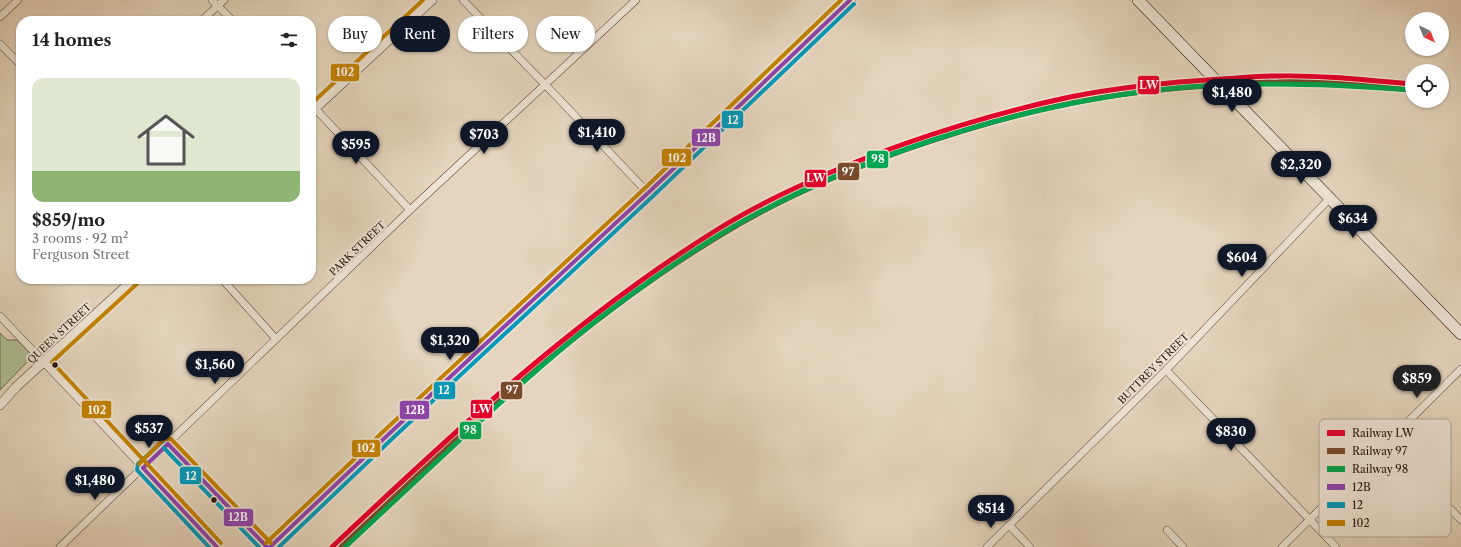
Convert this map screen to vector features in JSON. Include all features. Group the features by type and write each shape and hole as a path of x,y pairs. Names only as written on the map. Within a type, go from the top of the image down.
{"main road":[{"path":"270,547 648,193 850,0"},
{"path":"1138,0 1461,334"}],"street":[{"path":"0,17 18,0"},
{"path":"205,16 215,3 224,0"},
{"path":"316,104 432,0"},
{"path":"463,0 648,193"},
{"name":"PARK STREET","path":"60,547 410,210 636,0"},
{"path":"215,3 228,16"},
{"path":"0,44 16,60"},
{"path":"316,112 410,210"},
{"name":"BUTTREY STREET","path":"987,547 1166,370 1330,198"},
{"name":"QUEEN STREET","path":"0,404 16,387 129,284"},
{"path":"226,284 276,339"},
{"path":"0,316 217,547"},
{"path":"1411,419 1461,369"},
{"path":"1166,370 1319,531"},
{"path":"1451,510 1461,520"},
{"path":"1282,547 1319,511"},
{"path":"1009,525 1030,547"},
{"path":"1167,530 1183,547"},
{"path":"1326,537 1336,547"}],"green space":[{"path":"0,333 7,340 17,340 27,349 32,357 0,390"}],"rail line":[{"name":"LW","path":"332,547 469,420 516,379 613,301 663,265 715,231 760,205 807,182 855,162 945,130 1007,112 1070,97 1108,90 1146,85 1270,76 1328,77 1405,83"},
{"name":"97","path":"341,547 476,421 570,342 619,304 669,268 721,235 743,222 812,187 860,167 949,135 1010,117 1051,107 1110,96 1148,91 1271,82 1328,83 1405,89"},
{"name":"98","path":"345,547 478,423 563,347 632,294 722,233 761,211 834,177 908,148 995,121 1059,106 1123,94 1188,87 1244,84 1328,85 1405,90"}],"transit line":[{"name":"102","path":"316,99 423,0"},
{"name":"102","path":"266,543 387,428 644,189 841,0"},
{"name":"12B","path":"270,547 391,432 648,193 850,0"},
{"name":"12","path":"279,547 395,436 652,197 854,4"},
{"name":"102","path":"137,284 52,362 221,543"},
{"name":"102","path":"139,464 164,439 171,439 271,543"},
{"name":"12","path":"164,440 138,464 137,470 209,547"},
{"name":"12B","path":"168,444 267,547"},
{"name":"12B","path":"168,444 143,468 217,547"},
{"name":"12","path":"164,448 259,547"}]}
